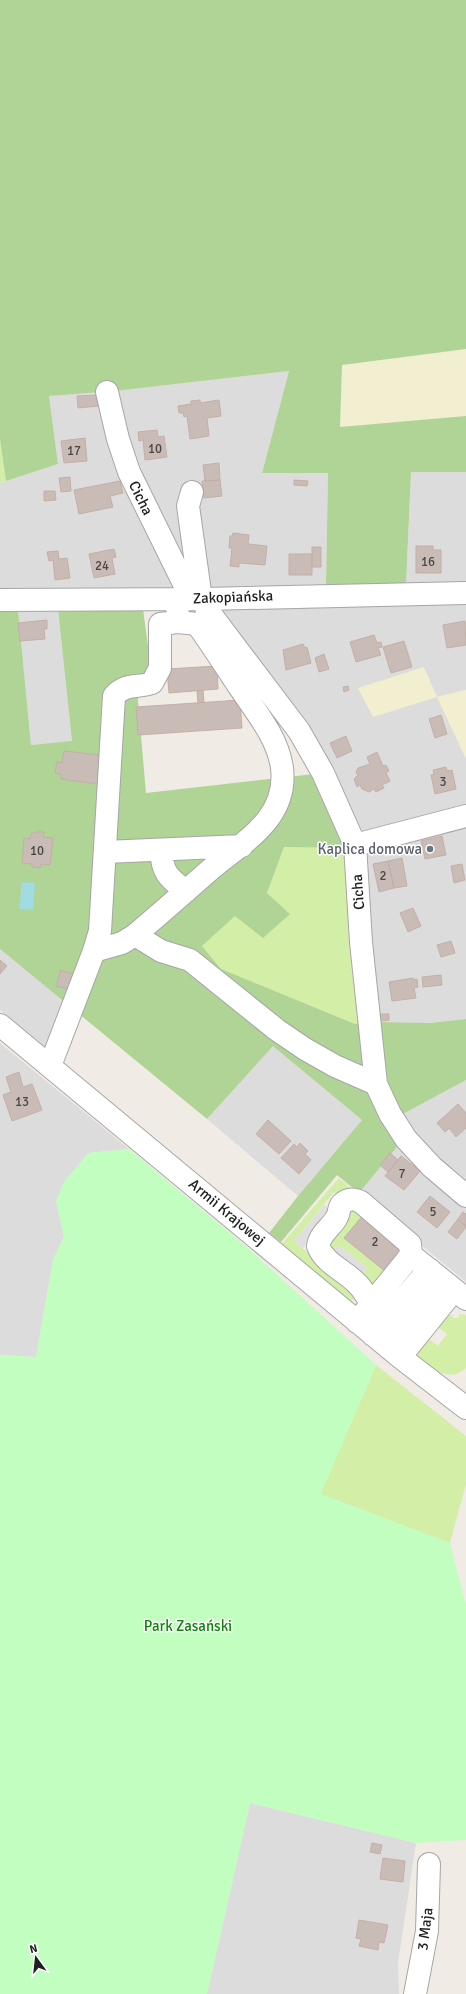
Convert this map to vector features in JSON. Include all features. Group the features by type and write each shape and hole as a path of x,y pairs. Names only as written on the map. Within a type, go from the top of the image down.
{"street":[{"name":"Cicha","path":"107,392 118,439 129,472 192,599 206,608 299,731 323,773 355,845 361,942 376,1084 390,1114 406,1139 432,1167 466,1196"},
{"path":"178,622 192,599 188,506 192,492"},
{"name":"Zakopiańska","path":"0,600 192,599 466,593"},
{"path":"50,1066 94,951 100,931 114,696 119,690 126,686 152,683 160,668 160,624 178,622 198,624 272,737 282,767 283,782 278,799 272,814 262,827 242,846 186,891 135,935 122,943 94,951"},
{"path":"355,845 466,816"},
{"path":"105,852 242,846"},
{"path":"161,850 162,865 166,874 186,891"},
{"path":"135,935 161,951 190,960 277,1030 305,1049 335,1066 376,1084"},
{"name":"Armii Krajowej","path":"0,1025 379,1340 463,1397"},
{"path":"372,1303 411,1255 410,1244 361,1202 355,1199 341,1204 338,1209 338,1216 319,1239 318,1246 325,1257 361,1288 365,1297 372,1303 379,1340"},
{"path":"411,1255 448,1284"},
{"path":"379,1340 448,1284"},
{"path":"379,1340 448,1284"},
{"name":"3 Maja","path":"415,1994 427,1931 430,1864"}],"shaded area":[{"path":"466,349 466,416 340,427 342,364"},
{"path":"289,371 262,472 328,473 326,586 194,590 131,458 115,391"},
{"path":"100,392 178,589 0,591 0,483 58,464 49,396"},
{"path":"411,472 466,472 466,585 406,585"},
{"path":"466,603 466,690 438,697 466,759 466,811 357,837 219,613 223,606"},
{"path":"58,609 72,742 31,745 18,610"},
{"path":"424,667 437,697 373,717 358,688"},
{"path":"466,690 466,759 437,697"},
{"path":"466,824 466,1019 430,1023 378,1022 373,977 365,853"},
{"path":"0,949 70,1006 52,1053 0,1010"},
{"path":"0,1043 129,1149 88,1153 56,1201 64,1237 53,1260 36,1357 0,1355"},
{"path":"273,1045 362,1120 298,1196 207,1119"},
{"path":"466,1080 466,1183 421,1141 403,1114"},
{"path":"397,1147 466,1204 466,1282 359,1193"},
{"path":"324,1205 333,1213 303,1248 294,1241"},
{"path":"339,1245 367,1268 360,1277 332,1253"},
{"path":"250,1803 416,1843 398,1963 399,1994 207,1994"}],"green space":[{"path":"0,0 466,0 466,349 342,365 340,427 466,416 466,472 411,472 406,585 326,586 328,473 262,473 289,371 115,391 49,396 58,464 6,481 0,439"},
{"path":"0,439 6,481 0,483"},
{"path":"58,609 143,609 152,676 136,678 146,793 314,774 345,848 284,847 267,893 290,914 263,938 235,916 202,946 221,969 355,1024 361,1023 368,1077 397,1147 359,1193 337,1175 281,1242 269,1233 362,1120 273,1046 207,1119 0,949 0,610 18,610 31,745 72,741"},
{"path":"284,847 345,848 361,1023 355,1024 221,969 202,946 235,916 290,914 267,893"},
{"path":"466,1019 466,1080 403,1114 391,1099 378,1022 430,1023"},
{"name":"Park Zasański","path":"129,1149 249,1249 376,1365 321,1494 450,1543 466,1605 466,1840 416,1843 250,1803 207,1994 0,1994 0,1355 36,1357 53,1260 64,1237 56,1201 64,1182 88,1153"},
{"path":"339,1178 362,1198 340,1197 334,1192 294,1241 353,1290 355,1297 352,1301 348,1301 280,1246"},
{"path":"345,1207 365,1213 345,1238 386,1272 373,1292 360,1277 367,1268 339,1245 332,1253 326,1241"},
{"path":"459,1314 466,1315 466,1368 454,1374 448,1374 437,1371 419,1361 417,1352 425,1336 438,1346 447,1334 435,1325 446,1316 452,1315 453,1318 459,1318"},
{"path":"376,1365 466,1436 466,1484 450,1543 320,1494"}],"water":[{"path":"22,882 35,883 33,910 19,909"}],"building":[{"path":"98,395 99,406 78,408 77,396"},
{"path":"200,400 200,403 219,400 221,416 207,418 209,436 190,439 187,416 184,417 183,413 179,413 178,406 191,404 191,401"},
{"path":"157,430 158,437 164,436 167,457 145,460 143,440 139,441 138,432"},
{"path":"85,438 87,461 64,463 61,441"},
{"path":"219,463 220,480 205,481 203,465"},
{"path":"70,477 71,491 61,492 59,478"},
{"path":"220,480 222,496 204,498 202,481"},
{"path":"294,480 308,481 307,486 294,485"},
{"path":"120,481 123,493 110,496 113,507 79,514 74,490"},
{"path":"44,491 55,491 56,500 44,501"},
{"path":"233,533 249,535 248,544 267,546 265,565 239,563 239,567 230,566 232,548 229,548 230,536 232,536"},
{"path":"416,546 433,546 433,550 441,550 441,573 416,573"},
{"path":"312,547 321,547 321,567 312,567"},
{"path":"114,549 116,557 112,558 115,574 94,578 89,554"},
{"path":"58,551 59,559 67,558 70,578 55,580 53,560 49,561 47,552"},
{"path":"289,554 312,554 312,575 289,575"},
{"path":"47,620 47,629 44,629 45,639 20,641 18,623"},
{"path":"465,621 466,645 447,648 443,625"},
{"path":"374,635 377,643 381,642 382,647 378,648 381,655 356,662 350,642"},
{"path":"404,641 412,667 391,673 383,647"},
{"path":"303,644 305,648 307,647 311,663 286,670 283,650"},
{"path":"324,654 329,669 319,672 315,658"},
{"path":"217,666 218,689 169,693 167,669"},
{"path":"348,686 349,690 344,692 343,687"},
{"path":"203,690 204,702 198,703 197,691"},
{"path":"240,700 242,728 138,735 136,707"},
{"path":"441,715 447,734 435,738 429,719"},
{"path":"346,736 352,751 337,758 330,743"},
{"path":"64,751 100,755 97,784 61,779 61,774 55,773 57,762 62,763"},
{"path":"377,752 383,766 386,765 389,771 386,773 390,781 382,785 384,788 376,792 374,789 369,792 362,789 360,785 357,787 354,779 358,775 356,772 358,768 370,764 367,757"},
{"path":"446,767 447,771 452,770 456,789 435,794 431,775 434,774 433,770"},
{"path":"36,832 44,832 43,837 53,838 50,865 41,864 40,868 32,867 32,864 22,863 24,838 30,839 31,834"},
{"path":"442,836 446,855 425,859 421,841"},
{"path":"402,858 407,886 394,888 388,861"},
{"path":"388,861 394,888 379,892 373,864"},
{"path":"462,864 465,880 454,883 451,866"},
{"path":"413,908 421,926 408,932 400,913"},
{"path":"451,941 455,953 441,957 437,945"},
{"path":"0,960 7,966 0,974"},
{"path":"61,970 73,974 68,989 56,986"},
{"path":"441,975 442,985 423,987 422,977"},
{"path":"413,978 413,980 417,979 418,987 414,988 416,998 392,1001 389,982"},
{"path":"379,1014 389,1014 389,1020 380,1021"},
{"path":"19,1072 23,1087 32,1084 42,1110 12,1121 3,1095 11,1092 6,1077"},
{"path":"458,1104 466,1113 466,1128 456,1137 449,1128 445,1132 437,1123"},
{"path":"268,1120 291,1141 279,1154 256,1134"},
{"path":"300,1143 308,1151 305,1154 311,1160 299,1174 281,1158 294,1144 297,1147"},
{"path":"390,1153 398,1160 388,1172 380,1165"},
{"path":"401,1156 420,1171 404,1190 385,1176"},
{"path":"430,1196 450,1212 437,1228 417,1212"},
{"path":"463,1212 466,1214 466,1226 458,1219"},
{"path":"365,1213 406,1247 386,1272 344,1238"},
{"path":"458,1219 466,1227 457,1239 448,1232"},
{"path":"372,1843 382,1845 380,1854 370,1852"},
{"path":"383,1858 405,1861 403,1882 380,1879"},
{"path":"359,1920 388,1925 384,1943 379,1942 378,1950 359,1946 361,1939 356,1938"}],"place":[{"name":"Kaplica domowa","path":"430,849"}]}
